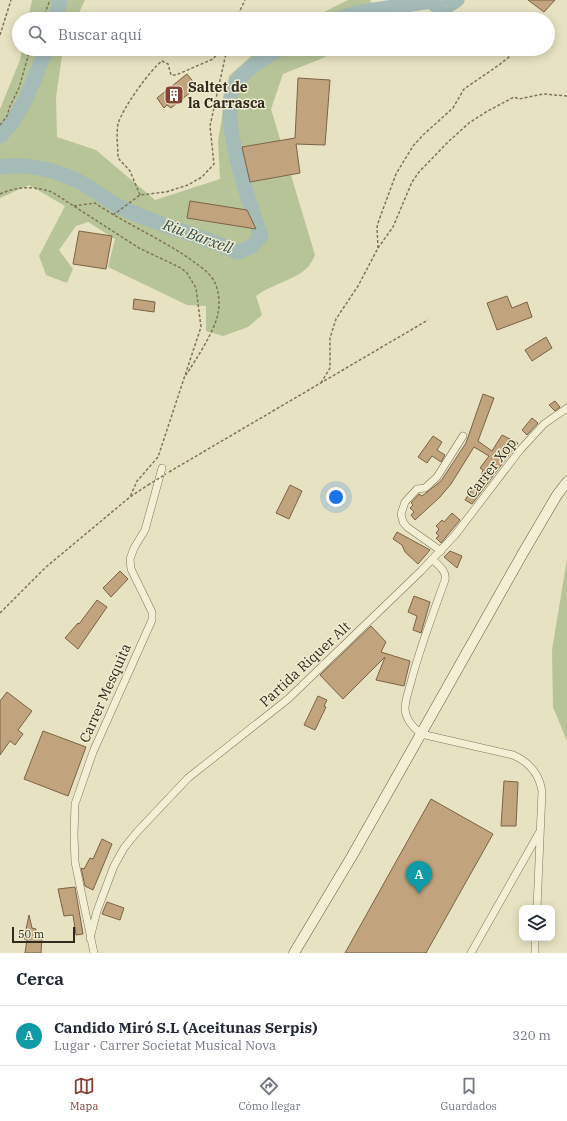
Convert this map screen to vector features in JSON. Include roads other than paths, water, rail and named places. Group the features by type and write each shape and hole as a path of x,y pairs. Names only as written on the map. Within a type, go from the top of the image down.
{"main road":[{"path":"294,953 356,849 556,495 567,482"}],"street":[{"name":"Carrer Xop","path":"441,550 472,514 520,450 544,424 567,408"},
{"path":"441,550 407,526 403,522 401,514 405,502 418,489 425,488 438,477 463,436"},
{"name":"Carrer Mesquita","path":"94,953 74,854 75,804 93,752 152,620 152,612 131,569 130,559 134,548 145,530 155,489 164,471"},
{"name":"Partida Riquer Alt","path":"90,938 105,890 124,848 137,832 188,778 278,709 441,550"},
{"path":"432,559 443,570 446,576 424,633 405,708 411,724 421,734 506,752 526,762 536,773 540,781 542,791 537,905"},
{"path":"471,953 540,832"},
{"path":"535,941 535,953"}],"waterway":[{"path":"57,12 60,0"},
{"name":"Riu Barxell","path":"362,12 431,1 441,10 457,0"},
{"path":"0,136 16,116 28,95 43,56"},
{"name":"Riu Barxell","path":"0,167 26,166 50,170 84,184 112,203 147,219 237,252 251,247 261,236 243,181 232,135 230,114 231,96 236,83 240,78 256,64 268,56"}],"place":[{"name":"Saltet de la Carrasca","path":"174,95"},
{"name":"Candido Miró S.L (Aceitunas Serpis)","path":"419,894"}]}
